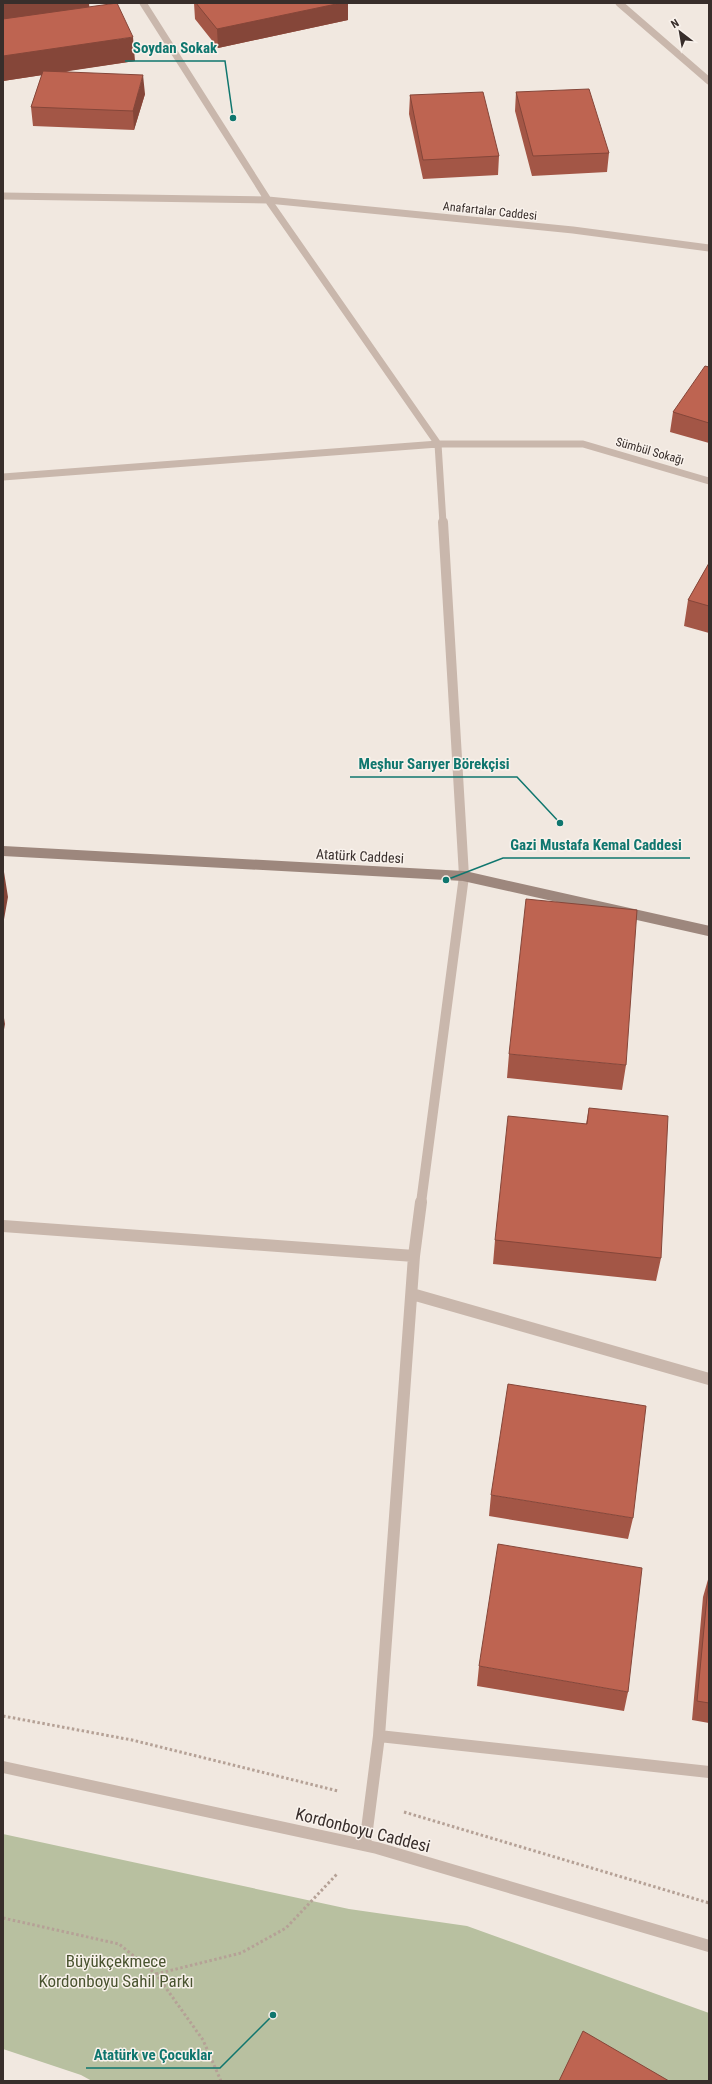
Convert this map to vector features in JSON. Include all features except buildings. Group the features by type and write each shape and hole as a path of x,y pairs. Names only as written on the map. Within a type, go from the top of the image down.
{"main road":[{"name":"Atatürk Caddesi","path":"3,851 464,876 709,931"}],"street":[{"path":"143,3 268,200 438,444 464,876 414,1256 379,1736 365,1845"},
{"path":"619,3 709,81"},
{"name":"Anafartalar Caddesi","path":"3,196 268,200 573,230 709,248"},
{"name":"Sümbül Sokağı","path":"3,476 438,444 583,444 709,481"},
{"path":"3,1226 414,1256"},
{"path":"412,1294 709,1379"},
{"path":"379,1736 709,1772"},
{"name":"Kordonboyu Caddesi","path":"3,1767 365,1845 709,1946"}],"path":[{"path":"156,1974 241,1954 286,1928 365,1845"},
{"path":"3,1918 119,1944 156,1974 203,2040 220,2081"}],"green space":[{"name":"Büyükçekmece Kordonboyu Sahil Parkı","path":"3,1834 349,1909 467,1926 709,2013 709,2081 92,2081 81,2075 3,2049"}],"place":[{"name":"Soydan Sokak","path":"233,118"},
{"name":"Meşhur Sarıyer Börekçisi","path":"560,823"},
{"name":"Gazi Mustafa Kemal Caddesi","path":"446,880"},
{"name":"Atatürk ve Çocuklar","path":"273,2015"}]}
